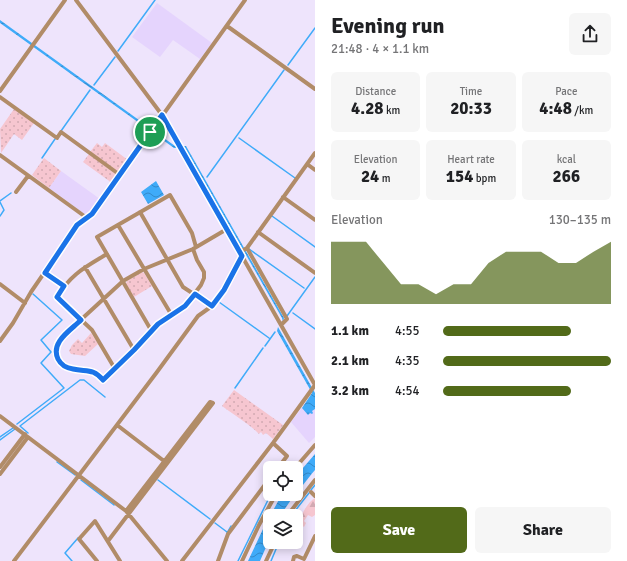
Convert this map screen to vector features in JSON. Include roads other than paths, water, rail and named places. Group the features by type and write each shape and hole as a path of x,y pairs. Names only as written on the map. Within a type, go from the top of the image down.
{"street":[{"path":"0,91 65,0"},
{"path":"76,0 162,115 227,229 287,319 281,326"},
{"path":"0,341 77,225 92,214 245,0"},
{"path":"227,26 315,89"},
{"path":"0,97 56,138 61,132 120,175"},
{"path":"14,561 198,316 212,306 224,290 243,251 315,153"},
{"path":"0,155 87,218"},
{"path":"307,164 315,170"},
{"path":"16,192 28,176"},
{"path":"151,330 122,281 97,237 170,195 192,233 195,248 197,260 204,272 202,285 185,306 171,314 151,330 134,350 103,380 95,372 66,368 60,362 56,350 58,343 122,281 144,269 195,248 227,229"},
{"path":"283,197 315,220"},
{"path":"140,212 183,287 212,306"},
{"path":"118,225 171,314"},
{"path":"258,232 315,273"},
{"path":"182,561 273,443 313,387 243,251"},
{"path":"107,254 78,272 64,286 57,297 92,330 115,369"},
{"path":"86,267 134,350"},
{"path":"45,273 64,286"},
{"path":"0,284 25,303"},
{"path":"108,541 128,512 164,461 210,402 213,403 128,512"},
{"path":"0,416 128,512 167,561"},
{"path":"117,425 164,461"},
{"path":"0,467 26,436"},
{"path":"0,474 26,436"},
{"path":"273,443 287,456 283,461"},
{"path":"301,461 315,445"},
{"path":"292,509 315,480"},
{"path":"218,561 228,534 263,487"},
{"path":"311,492 315,496"},
{"path":"242,561 272,501"},
{"path":"97,561 79,539 95,520 120,561"},
{"path":"293,561 294,557 296,556 304,559 315,536"},
{"path":"266,561 271,549"}],"water":[{"path":"0,20 175,146 186,146 284,318 283,322 185,148 174,148 0,23"},
{"path":"156,181 164,195 148,204 141,192"},
{"path":"278,327 315,393 315,409 312,411 312,414 310,413 308,415 302,408 312,393 277,331"},
{"path":"315,454 315,470 303,485 303,468"},
{"path":"278,501 290,501 285,509 274,509"},
{"path":"263,529 263,549 265,549 260,561 248,561"}],"waterway":[{"path":"118,51 155,0"},
{"path":"288,65 315,28"},
{"path":"94,85 115,57"},
{"path":"207,177 284,70"},
{"path":"61,131 90,90"},
{"path":"239,138 295,178"},
{"path":"42,158 55,139"},
{"path":"0,201 11,193"},
{"path":"0,202 4,210 0,216"},
{"path":"272,216 315,247"},
{"path":"249,249 304,288"},
{"path":"287,316 315,277"},
{"path":"17,424 64,388 41,363 51,352 41,340 62,320 33,294"},
{"path":"219,302 269,338"},
{"path":"293,313 315,329"},
{"path":"265,346 275,332"},
{"path":"235,388 263,348"},
{"path":"28,433 20,426 80,380 84,380 105,397"},
{"path":"0,437 13,428"},
{"path":"0,440 15,429"},
{"path":"57,462 75,475"},
{"path":"81,480 114,505"},
{"path":"158,480 210,519"},
{"path":"311,490 315,485"},
{"path":"296,509 309,493"},
{"path":"238,561 268,501"},
{"path":"215,523 227,532"},
{"path":"227,533 231,526"},
{"path":"72,561 65,553 78,538"},
{"path":"271,561 276,549"}]}
